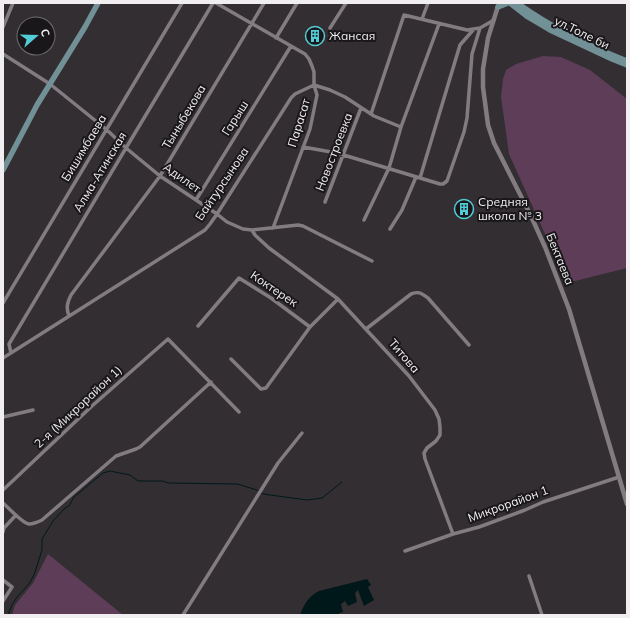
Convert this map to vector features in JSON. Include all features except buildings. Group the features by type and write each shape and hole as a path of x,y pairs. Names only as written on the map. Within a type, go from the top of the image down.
{"main road":[{"path":"3,170 34,110 98,3"},
{"path":"498,5 509,3"},
{"name":"ул.Толе би","path":"509,3 528,17 550,30 612,60 627,65"},
{"name":"ул.Толе би","path":"518,4 552,26 627,61"}],"street":[{"path":"3,27 13,3"},
{"name":"Бишимбаева","path":"3,303 182,3"},
{"name":"Парасат","path":"214,3 305,54 309,59 314,72 314,85 317,95 310,129 273,228"},
{"name":"Алма-Атинская","path":"11,353 9,344 214,3"},
{"name":"Тыныбекова","path":"69,316 67,303 71,295 160,176 264,3"},
{"path":"276,38 297,3"},
{"path":"330,28 346,3"},
{"path":"422,20 428,3"},
{"name":"Бектаева","path":"498,5 488,38 483,69 483,87 488,125 494,143 545,246 569,308 627,504"},
{"path":"371,114 404,15 467,30 480,28 494,20"},
{"path":"364,220 389,168 401,127 439,24"},
{"path":"303,147 344,155 444,184 447,181 464,132 467,118 472,54 480,28"},
{"path":"390,229 402,210 418,177 460,45 474,29"},
{"name":"Гарыш","path":"196,200 291,46"},
{"name":"Адилет","path":"3,54 50,84 107,130 160,176 227,222 243,229 252,230 298,225 303,226 372,261"},
{"path":"314,85 345,97 371,114 401,127"},
{"name":"Байтурсынова","path":"3,358 205,230 217,214 291,98 295,94 314,85"},
{"name":"Новостроевка","path":"325,202 361,108"},
{"name":"Титова","path":"252,230 255,235 269,248 338,299 409,376 438,416 440,435 424,453 453,534"},
{"name":"Коктерек","path":"198,326 239,278 271,298 310,327"},
{"path":"366,329 411,294 417,292 422,293 428,298 469,345"},
{"path":"231,359 260,389 266,388 310,327 338,299"},
{"name":"2-я (Микрорайон 1)","path":"3,490 92,406 168,339 211,382"},
{"path":"3,502 23,522 28,524 42,520 116,456 140,447 211,382 239,412"},
{"path":"3,417 33,410"},
{"path":"183,615 278,463 302,433"},
{"name":"Микрорайон 1","path":"405,551 453,534 479,527 543,502 619,477"},
{"path":"3,532 4,528 16,515"},
{"path":"529,576 542,615"},
{"path":"3,580 12,587 3,600"}],"shaded area":[{"path":"543,56 561,57 590,70 627,99 627,268 567,283 509,154 501,97 503,79 506,70 516,64"},
{"path":"48,554 123,615 12,615 15,605 33,583"}],"water":[{"path":"367,579 371,585 368,587 374,600 364,606 358,590 355,593 357,602 348,606 345,601 341,604 343,612 335,615 300,615 307,601 312,595 319,591"}],"waterway":[{"path":"8,615 17,597 29,584 34,575 42,550 42,539 53,521 65,508 69,506 74,497 103,473 110,471 130,475 138,481 237,484 257,490 263,494 307,500 322,498 342,482"}],"place":[{"name":"Жансая","path":"315,36"},
{"name":"Средняя школа № 3","path":"464,209"}]}
